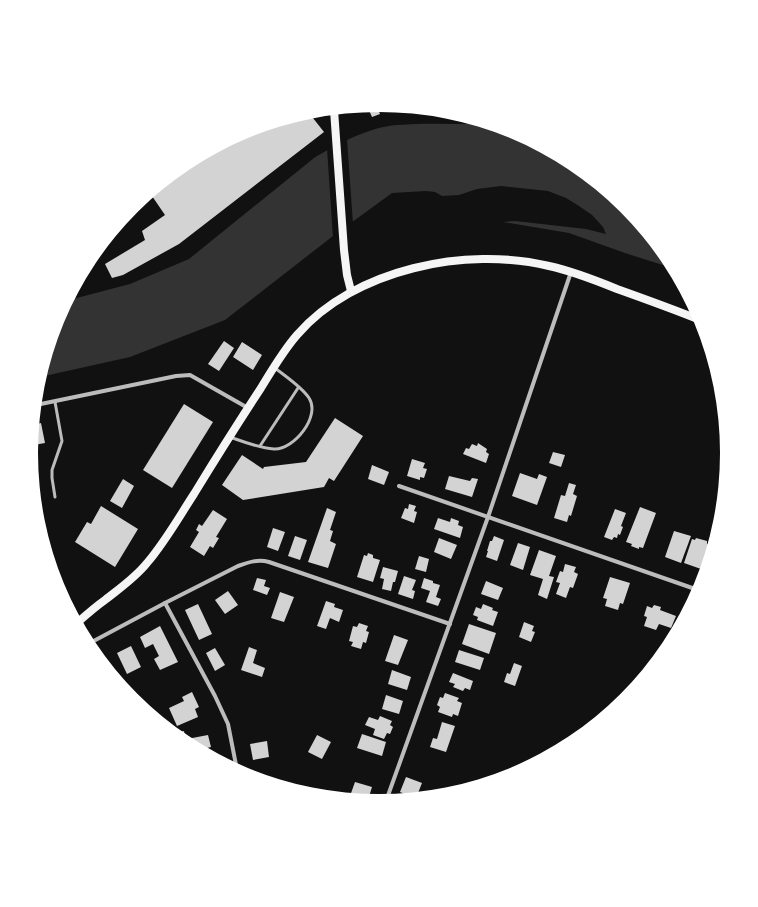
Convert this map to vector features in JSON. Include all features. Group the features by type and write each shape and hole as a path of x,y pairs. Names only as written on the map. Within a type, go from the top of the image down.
{"main road":[{"path":"334,115 344,250 347,275 351,291"},
{"path":"81,619 132,580 147,564 164,542 248,408 297,336 314,318 351,291 389,275 424,265 464,260 515,260 547,265 571,272 691,317"}],"street":[{"path":"389,794 488,517 571,272"},
{"path":"42,404 176,376 190,375 248,408"},
{"path":"399,486 692,588"},
{"path":"94,641 245,563 263,560 450,624"},
{"path":"165,603 215,696 228,724 236,763"}],"lane":[{"path":"230,437 276,449 284,447 294,440 300,435 308,423 312,407 309,398 274,368"},
{"path":"260,446 298,388"},
{"path":"55,402 62,441 52,470 55,497"}],"shaded area":[{"path":"467,124 509,138 550,158 587,183 620,212 650,246 664,265 569,233 503,222 515,221 586,229 606,234 603,227 592,215 566,198 548,191 501,186 477,189 459,195 442,196 435,192 426,191 392,193 333,236 225,320 130,357 48,375 56,344 76,298 130,284 189,259 314,158 333,147 364,133 386,126"}],"pier":[{"path":"347,139 353,224 333,238 327,148"}],"building":[{"path":"370,112 379,112 380,114 372,117"},
{"path":"314,119 324,132 179,244 123,275 112,278 105,264 145,240 142,231 165,215 153,198 190,170 228,148 269,131"},
{"path":"224,341 234,348 219,371 208,364"},
{"path":"242,342 262,355 253,370 233,357"},
{"path":"184,404 213,422 172,488 143,470"},
{"path":"335,418 363,436 334,481 329,478 324,487 243,500 222,485 242,455 263,469 264,467 306,462"},
{"path":"41,423 45,443 38,444 39,431"},
{"path":"478,443 487,449 486,452 489,454 486,463 463,454 466,448 469,449 472,444 477,446"},
{"path":"553,452 565,455 561,467 549,463"},
{"path":"412,459 425,463 423,468 427,469 424,478 420,477 420,480 407,476"},
{"path":"372,465 389,472 384,485 368,479"},
{"path":"520,473 537,479 539,474 547,477 537,505 512,496"},
{"path":"449,476 470,481 472,478 478,479 472,497 445,489"},
{"path":"123,479 134,486 122,508 110,501"},
{"path":"569,483 576,485 573,494 577,496 571,516 569,515 567,522 554,518 561,495 565,496"},
{"path":"409,504 416,506 414,511 417,512 414,523 401,518 405,508 408,509"},
{"path":"101,506 138,529 115,567 75,542 87,522 91,524"},
{"path":"640,507 656,513 643,548 639,547 639,549 626,542"},
{"path":"327,508 336,512 330,530 333,531 330,541 336,544 328,568 308,562"},
{"path":"615,509 626,513 621,526 623,527 620,535 618,534 617,538 614,537 612,540 604,537"},
{"path":"213,510 227,519 216,537 219,538 213,548 210,546 204,556 190,547 199,532 196,530 199,524 202,526"},
{"path":"438,518 450,522 451,518 459,521 458,525 463,527 460,538 434,529"},
{"path":"273,528 285,532 278,551 267,547"},
{"path":"674,531 691,536 681,563 665,557"},
{"path":"295,536 307,540 300,560 288,556"},
{"path":"494,536 504,540 497,561 486,557 490,541 492,541"},
{"path":"439,538 457,545 451,559 434,552"},
{"path":"696,538 707,541 700,569 684,563 692,539 695,540"},
{"path":"518,543 530,547 523,570 510,565"},
{"path":"539,550 556,556 549,576 554,577 547,599 538,595 543,579 530,575"},
{"path":"368,553 373,555 373,558 380,560 373,582 357,577 364,555 367,556"},
{"path":"419,556 429,559 426,572 415,569"},
{"path":"565,564 576,567 574,572 578,574 573,588 570,587 566,598 556,594 560,583 556,582 560,571 563,572"},
{"path":"383,567 398,571 391,591 382,589 384,579 380,578"},
{"path":"404,576 416,580 412,590 415,591 413,599 398,594"},
{"path":"610,577 630,583 623,604 620,603 618,610 605,606 607,599 603,598"},
{"path":"257,578 266,580 264,586 270,588 267,595 253,590"},
{"path":"424,578 440,585 436,597 441,599 438,606 426,602 430,591 421,588"},
{"path":"486,581 503,588 498,600 481,594"},
{"path":"228,591 238,605 225,614 215,600"},
{"path":"280,592 294,597 284,622 271,618"},
{"path":"326,601 335,604 334,607 343,610 339,622 330,618 326,629 317,626"},
{"path":"198,604 212,634 199,640 185,610"},
{"path":"483,604 498,612 493,626 477,620 478,617 473,615 476,607 481,609"},
{"path":"654,605 661,607 660,610 676,616 671,628 659,624 656,630 644,626 647,617 644,616 647,606 652,608"},
{"path":"524,622 534,626 532,631 535,632 531,642 519,637"},
{"path":"359,623 368,626 366,631 369,632 366,643 363,642 361,649 351,646 353,642 349,641 353,626 357,627"},
{"path":"469,624 496,633 489,654 462,644"},
{"path":"160,626 178,662 160,670 154,659 159,656 153,644 145,648 140,637"},
{"path":"394,635 408,640 398,665 385,661"},
{"path":"131,646 141,667 127,674 117,653"},
{"path":"249,647 257,650 253,663 265,668 262,677 241,670"},
{"path":"215,648 225,665 215,671 206,653"},
{"path":"459,650 484,658 480,670 455,662"},
{"path":"514,663 522,666 515,686 504,682 507,673 510,674"},
{"path":"392,670 411,677 407,690 388,684"},
{"path":"453,673 473,681 470,690 465,688 463,691 453,687 455,684 449,682"},
{"path":"192,692 199,707 195,709 198,717 177,726 169,708 184,701 182,697"},
{"path":"445,693 459,698 457,701 462,703 458,716 453,714 452,717 438,712 440,707 437,705 440,697 443,698"},
{"path":"386,695 403,701 399,714 382,709"},
{"path":"380,716 392,721 390,725 393,727 390,734 387,733 384,739 373,735 375,729 365,725 369,717 378,720"},
{"path":"442,722 455,726 446,752 430,747 433,738 437,739"},
{"path":"362,734 386,742 382,756 357,748"},
{"path":"208,735 211,747 207,748 192,738"},
{"path":"317,735 331,742 322,759 308,752"},
{"path":"267,741 269,757 253,760 250,744"},
{"path":"406,777 422,783 418,793 404,794 400,792"},
{"path":"355,782 372,787 370,794 351,793"}]}
